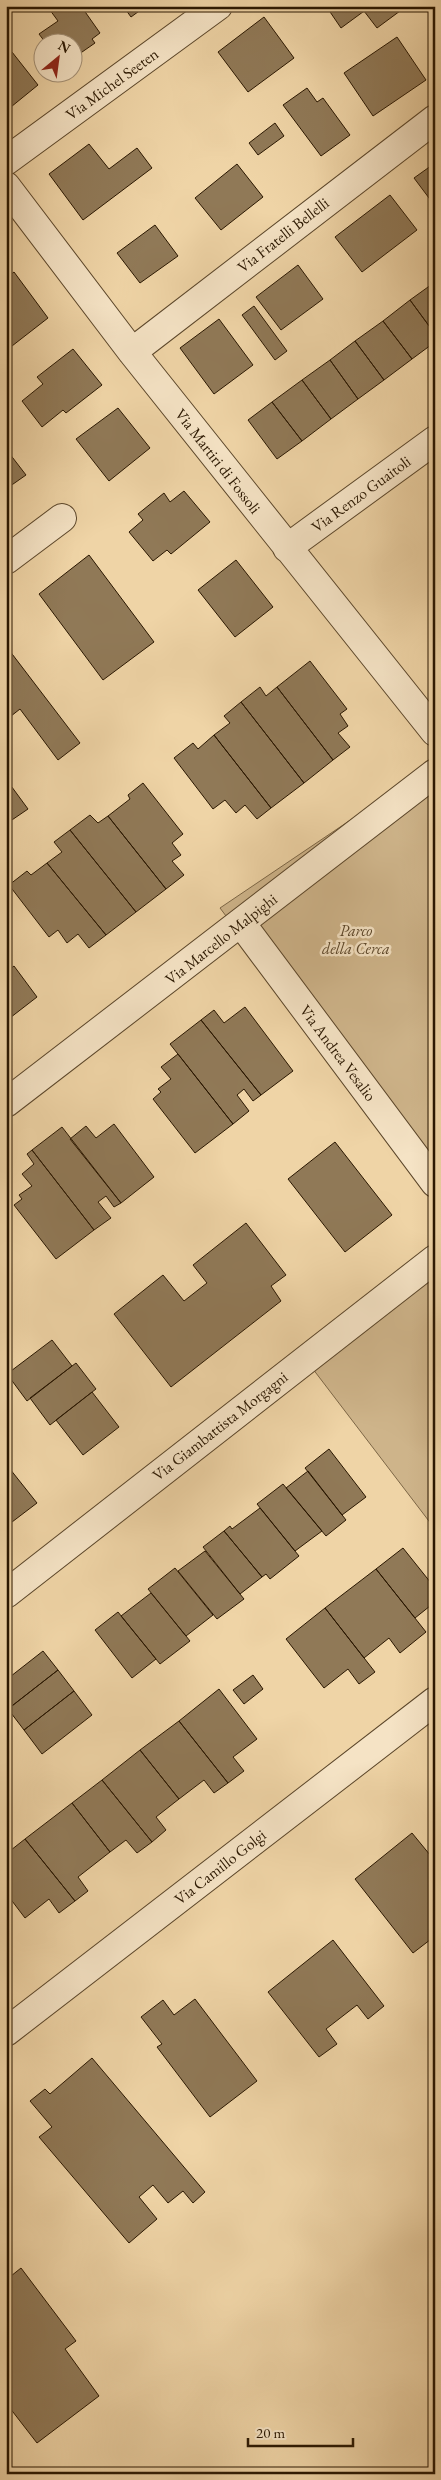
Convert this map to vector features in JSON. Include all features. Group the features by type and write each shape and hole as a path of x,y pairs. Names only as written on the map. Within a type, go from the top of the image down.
{"street":[{"name":"Via Michel Seeten","path":"6,161 218,6"},
{"name":"Via Fratelli Bellelli","path":"132,352 435,119"},
{"name":"Via Martiri di Fossoli","path":"6,186 132,352 435,732"},
{"name":"Via Renzo Guaitoli","path":"287,548 435,440"},
{"path":"6,560 62,518"},
{"name":"Via Marcello Malpighi","path":"6,1103 435,773"},
{"name":"Via Andrea Vesalio","path":"241,924 435,1183"},
{"name":"Via Giambattista Morgagni","path":"6,1594 435,1259"},
{"name":"Via Camillo Golgi","path":"6,2032 435,1701"}],"green space":[{"name":"Parco della Cerca","path":"435,763 435,1193 220,908"},
{"path":"435,1255 435,1529 303,1356"}],"building":[{"path":"47,6 81,6 100,33 92,39 95,43 82,52 82,32 42,32 58,21"},
{"path":"123,6 146,6 131,17"},
{"path":"326,6 371,6 341,28"},
{"path":"371,6 397,6 400,11 377,28 364,11"},
{"path":"264,17 294,58 248,92 218,52"},
{"path":"397,37 426,80 373,116 344,73"},
{"path":"12,52 32,77 32,82 36,82 38,85 6,111 6,56"},
{"path":"307,88 317,102 323,98 350,135 321,156 283,105"},
{"path":"275,123 284,136 258,155 249,143"},
{"path":"89,144 109,169 137,148 152,168 83,220 49,174"},
{"path":"435,163 435,206 414,178"},
{"path":"237,164 263,197 221,230 195,198"},
{"path":"390,195 417,230 362,272 335,237"},
{"path":"155,225 178,256 140,283 117,253"},
{"path":"298,265 323,299 281,330 256,297"},
{"path":"14,272 48,318 12,346 6,338 6,278"},
{"path":"435,282 435,334 410,300"},
{"path":"410,300 435,334 435,342 412,359 383,321"},
{"path":"254,306 287,351 275,360 242,315"},
{"path":"219,319 253,365 214,394 180,348"},
{"path":"383,321 412,359 384,380 355,341"},
{"path":"355,341 384,380 358,399 330,360"},
{"path":"73,349 102,385 66,413 63,410 42,427 22,401 43,384 37,377"},
{"path":"330,360 358,399 331,419 302,380"},
{"path":"302,380 331,419 302,441 272,402"},
{"path":"272,402 302,441 277,459 248,420"},
{"path":"118,408 150,448 109,481 76,439"},
{"path":"6,449 26,475 6,489"},
{"path":"184,491 210,522 171,554 167,550 153,561 129,532 143,520 138,514 164,493 170,502"},
{"path":"89,555 154,642 103,680 39,594"},
{"path":"236,560 273,607 235,637 198,590"},
{"path":"6,646 80,743 58,760 20,709 6,720"},
{"path":"310,661 347,709 340,714 348,726 338,733 350,747 333,760 277,687"},
{"path":"260,687 266,696 277,687 333,760 304,783 241,702"},
{"path":"241,702 304,783 271,808 214,735 230,723 224,716"},
{"path":"214,735 271,808 257,819 245,805 236,813 225,800 213,809 174,758 193,743 198,749"},
{"path":"6,779 28,809 6,824"},
{"path":"143,783 183,834 172,843 181,855 172,861 184,875 166,889 108,816 130,799 128,795"},
{"path":"90,815 98,823 108,816 166,889 136,912 70,830"},
{"path":"70,830 136,912 106,935 47,863 62,852 54,842"},
{"path":"47,863 106,935 89,948 78,934 67,943 58,930 49,937 9,885 27,871 31,875"},
{"path":"14,966 37,997 6,1021 6,972"},
{"path":"245,1007 293,1071 261,1095 201,1020 214,1010 224,1023"},
{"path":"201,1020 261,1095 253,1101 244,1089 237,1095 249,1111 233,1124 170,1044"},
{"path":"178,1054 233,1124 195,1153 153,1099 161,1092 158,1089 171,1079 161,1067"},
{"path":"114,1124 154,1177 121,1203 70,1139 86,1126 96,1138"},
{"path":"62,1127 121,1203 114,1207 106,1196 98,1202 111,1218 94,1230 32,1150"},
{"path":"335,1142 392,1215 345,1252 288,1179"},
{"path":"32,1150 94,1230 56,1259 14,1205 22,1199 19,1195 32,1186 22,1174 34,1164 27,1154"},
{"path":"246,1223 286,1275 271,1286 281,1301 171,1387 114,1314 163,1275 184,1301 207,1283 193,1265"},
{"path":"52,1340 72,1366 27,1401 7,1374"},
{"path":"76,1363 96,1389 50,1425 30,1398"},
{"path":"92,1392 119,1427 83,1455 56,1420"},
{"path":"329,1449 366,1497 342,1515 305,1468"},
{"path":"6,1464 37,1503 12,1522 6,1515"},
{"path":"308,1471 346,1520 326,1536 286,1488"},
{"path":"283,1484 322,1531 295,1551 257,1504"},
{"path":"260,1508 299,1556 270,1579 266,1574 262,1577 224,1531 230,1526 232,1529"},
{"path":"224,1531 262,1577 240,1594 203,1547"},
{"path":"403,1548 435,1588 435,1602 415,1618 376,1569"},
{"path":"205,1551 244,1599 217,1619 178,1571"},
{"path":"175,1568 213,1615 186,1636 148,1589"},
{"path":"376,1569 426,1632 400,1653 389,1638 364,1658 325,1608"},
{"path":"151,1593 190,1641 160,1664 121,1616"},
{"path":"325,1608 375,1672 359,1684 348,1669 324,1688 286,1639"},
{"path":"118,1612 156,1659 132,1678 95,1630"},
{"path":"43,1651 58,1670 8,1709 6,1680"},
{"path":"58,1670 74,1691 24,1730 8,1709"},
{"path":"253,1675 263,1689 244,1704 233,1690"},
{"path":"219,1689 257,1739 233,1757 244,1771 228,1783 179,1721"},
{"path":"74,1691 92,1715 42,1754 24,1730"},
{"path":"179,1721 228,1783 214,1793 204,1780 179,1799 140,1750"},
{"path":"140,1750 179,1799 156,1817 166,1830 152,1842 102,1780"},
{"path":"102,1780 152,1842 137,1853 126,1840 110,1852 72,1803"},
{"path":"72,1803 110,1852 78,1877 88,1891 75,1901 25,1839"},
{"path":"412,1833 435,1861 435,1936 413,1953 355,1879"},
{"path":"25,1839 75,1901 59,1913 49,1899 25,1918 6,1893 6,1854"},
{"path":"333,1940 384,2006 368,2019 357,2005 326,2029 337,2044 319,2057 268,1992"},
{"path":"195,1999 257,2081 210,2117 157,2047 162,2044 141,2017 163,2000 174,2015"},
{"path":"92,2058 205,2192 193,2203 183,2191 168,2203 153,2185 139,2197 157,2219 129,2243 39,2137 52,2127 30,2101 45,2089 50,2094"},
{"path":"21,2268 76,2341 65,2349 99,2396 37,2443 6,2403 6,2312 11,2308 6,2301 6,2280"}]}
